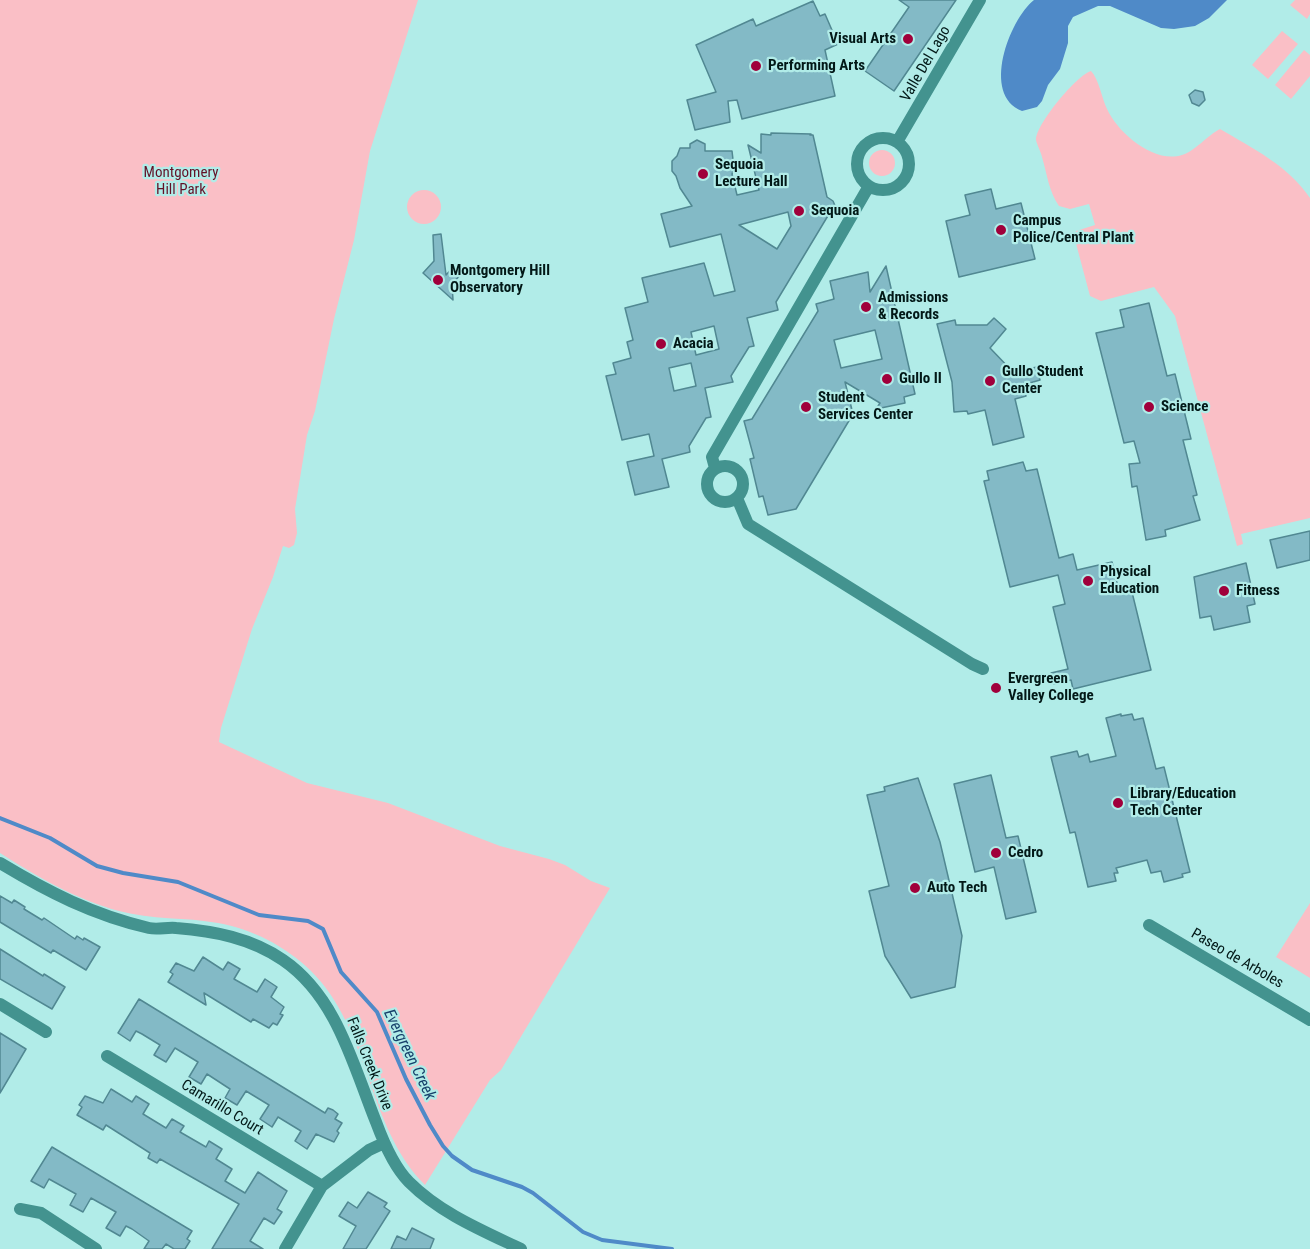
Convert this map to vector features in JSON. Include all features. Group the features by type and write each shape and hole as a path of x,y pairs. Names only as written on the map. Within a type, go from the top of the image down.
{"street":[{"name":"Valle Del Lago","path":"897,142 980,0"},
{"path":"882,138 897,142 908,157 907,174 895,187 878,189 870,186 863,181 857,166 861,150 867,144 882,138"},
{"path":"715,468 711,457 870,186"},
{"path":"727,466 738,471 743,488 737,498 726,503 719,502 710,495 707,490 707,477 715,468 727,466"},
{"path":"737,498 748,524 983,669"},
{"name":"Falls Creek Drive","path":"0,863 46,890 85,909 151,928 229,934 284,960 312,986 335,1018 384,1143 407,1180 446,1212 521,1249"},
{"name":"Paseo de Arboles","path":"1149,926 1310,1020"},
{"path":"0,1004 46,1032"},
{"name":"Camarillo Court","path":"107,1056 322,1186"},
{"path":"285,1249 322,1186 369,1150 384,1143"},
{"path":"20,1209 40,1213 96,1249"}],"green space":[{"name":"Montgomery Hill Park","path":"0,0 418,0 370,151 354,240 334,319 315,411 307,435 295,509 297,533 294,545 289,548 283,546 252,629 221,728 219,742 307,783 388,803 500,846 565,865 591,881 610,888 501,1070 490,1080 425,1185 406,1161 391,1135 358,1048 330,994 310,970 290,953 255,934 231,926 206,921 144,916 103,906 57,887 0,853"},
{"path":"1295,0 1310,0 1310,14 1307,19 1290,5"},
{"path":"1282,31 1298,44 1268,79 1252,65"},
{"path":"1304,50 1310,55 1310,76 1291,99 1275,85"},
{"path":"1091,71 1105,105 1119,128 1149,151 1171,157 1182,155 1220,129 1281,167 1292,176 1310,198 1310,518 1241,534 1243,544 1237,546 1175,316 1154,287 1101,301 1090,296 1074,236 1076,231 1095,225 1089,204 1070,209 1059,206 1051,189 1036,140 1043,123 1058,101 1076,81"},
{"path":"882,150 891,154 895,163 891,172 882,176 873,172 869,163 873,154"},
{"path":"424,190 436,195 441,207 436,219 424,224 412,219 407,207 412,195"},
{"path":"1310,903 1310,978 1276,957"}],"water":[{"path":"1034,0 1227,0 1209,18 1195,26 1174,29 1161,28 1110,6 1098,6 1073,17 1068,26 1068,43 1060,69 1048,85 1037,107 1022,111 1010,102 1003,90 1001,74 1008,40 1025,10"}],"building":[{"name":"Visual Arts","path":"899,0 956,0 894,91 865,71 909,7"},
{"name":"Performing Arts","path":"813,1 820,16 825,14 838,44 825,50 835,96 742,119 737,100 728,101 730,122 695,130 687,100 716,92 696,45 753,19 756,26"},
{"path":"1195,90 1203,92 1205,100 1199,106 1192,103 1189,95"},
{"name":"Acacia","path":"771,133 813,135 827,197 833,201 836,208 829,214 776,302 778,310 747,318 754,346 749,347 731,376 733,382 705,388 711,417 706,418 689,446 690,452 662,459 669,487 635,495 627,462 654,456 649,434 622,440 606,376 616,374 613,363 631,358 627,342 633,340 625,308 648,302 642,278 704,263 714,296 735,291 721,234 670,247 661,214 692,206 672,171 672,161 680,148 690,148 690,144 697,140 705,144 705,151 732,151 734,168 732,174 737,195 759,190 748,145 761,153 761,134 771,135","holes":["788,212 791,226 777,249 739,225","714,326 719,349 696,355 691,332","691,363 696,386 674,391 669,368"]},
{"name":"Campus Police/Central Plant","path":"991,189 996,209 1021,203 1035,259 959,277 946,221 970,215 965,195"},
{"path":"441,234 446,275 456,264 464,271 452,284 453,300 423,273 434,261 433,235"},
{"name":"Student Services Center","path":"886,266 915,394 904,397 905,403 876,409 880,403 845,382 853,414 796,509 768,515 763,496 759,497 750,459 754,458 744,421 752,419 818,311 816,304 834,299 830,281 868,272 870,292","holes":["875,330 882,359 841,368 834,340"]},
{"name":"Science","path":"1149,303 1167,376 1175,374 1191,439 1183,440 1197,495 1193,496 1200,520 1165,530 1166,536 1146,540 1137,486 1132,487 1129,464 1140,463 1134,441 1124,443 1096,333 1124,327 1120,310"},
{"name":"Gullo Student Center","path":"994,318 1006,329 990,348 1013,372 1037,367 1040,380 1023,385 1026,396 1015,399 1024,437 993,445 985,410 968,414 967,411 954,412 952,382 937,324 955,320 956,325 987,325"},
{"name":"Physical Education","path":"1023,462 1026,471 1037,469 1059,558 1073,554 1077,570 1112,562 1119,591 1131,588 1151,670 1073,689 1071,680 1054,684 1051,673 1068,669 1053,607 1065,604 1058,575 1010,587 984,481 989,480 987,471"},
{"path":"1310,531 1310,560 1277,568 1270,540"},
{"name":"Fitness","path":"1246,563 1255,604 1247,606 1250,622 1214,630 1211,616 1200,618 1194,577"},
{"name":"Library/Education Tech Center","path":"1121,714 1121,716 1132,714 1134,720 1143,718 1156,769 1164,767 1190,872 1182,874 1183,877 1164,882 1161,871 1151,873 1147,860 1116,868 1118,873 1114,873 1116,881 1088,887 1075,832 1070,833 1051,757 1077,751 1079,757 1088,754 1090,762 1116,756 1106,718"},
{"name":"Cedro","path":"991,775 1006,838 1018,836 1036,912 1006,919 994,867 975,872 954,784"},
{"name":"Auto Tech","path":"918,778 940,842 962,936 955,987 911,998 885,956 869,891 889,886 867,795 885,791 884,787"},
{"path":"0,896 12,903 14,900 25,907 24,909 42,920 44,918 75,939 77,936 83,940 84,938 100,947 86,970 53,950 51,953 0,922"},
{"path":"0,949 65,987 52,1009 0,979"},
{"path":"203,957 223,970 228,962 240,969 234,979 257,992 265,979 277,987 271,997 284,1007 280,1014 283,1015 277,1025 273,1023 269,1028 253,1019 251,1022 204,993 206,1005 168,982 173,974 170,972 176,963 194,971"},
{"path":"139,999 325,1113 328,1108 333,1110 338,1114 335,1119 342,1123 334,1142 316,1134 307,1149 295,1141 301,1131 278,1117 272,1127 260,1119 269,1105 246,1091 237,1105 225,1098 230,1089 207,1074 201,1084 189,1077 198,1062 175,1048 166,1062 154,1055 160,1045 142,1034 136,1031 130,1041 118,1033"},
{"path":"0,1033 26,1049 0,1093"},
{"path":"111,1089 132,1102 136,1096 149,1104 143,1114 166,1128 172,1119 184,1126 180,1132 206,1147 209,1141 222,1149 216,1159 232,1169 225,1181 245,1193 258,1172 287,1191 277,1209 282,1212 274,1224 264,1218 250,1241 263,1249 212,1249 239,1204 160,1159 157,1163 148,1158 150,1153 106,1125 103,1130 77,1115 82,1107 79,1105 85,1096 103,1103"},
{"path":"52,1147 192,1231 185,1249 174,1249 166,1244 162,1249 144,1249 149,1241 132,1229 126,1226 120,1236 106,1228 116,1212 91,1198 83,1212 70,1205 76,1194 49,1179 44,1188 31,1181"},
{"path":"368,1192 387,1203 384,1207 390,1211 366,1249 343,1249 356,1226 339,1216 348,1202 357,1208"},
{"path":"412,1228 434,1239 430,1249 391,1249 397,1236 406,1240"}],"waterway":[{"name":"Evergreen Creek","path":"0,818 50,838 97,866 123,873 178,882 259,915 308,921 323,929 341,972 377,1012 406,1079 430,1125 452,1156 472,1170 533,1193 583,1232 602,1240 672,1249"}],"place":[{"name":"Visual Arts","path":"908,39"},
{"name":"Performing Arts","path":"756,66"},
{"name":"Sequoia Lecture Hall","path":"703,174"},
{"name":"Sequoia","path":"799,211"},
{"name":"Campus Police/Central Plant","path":"1001,230"},
{"name":"Montgomery Hill Observatory","path":"438,280"},
{"name":"Admissions & Records","path":"866,307"},
{"name":"Acacia","path":"661,344"},
{"name":"Gullo II","path":"887,379"},
{"name":"Gullo Student Center","path":"990,381"},
{"name":"Student Services Center","path":"806,407"},
{"name":"Science","path":"1149,407"},
{"name":"Physical Education","path":"1088,581"},
{"name":"Fitness","path":"1224,591"},
{"name":"Evergreen Valley College","path":"996,688"},
{"name":"Library/Education Tech Center","path":"1118,803"},
{"name":"Cedro","path":"996,853"},
{"name":"Auto Tech","path":"915,888"}]}
